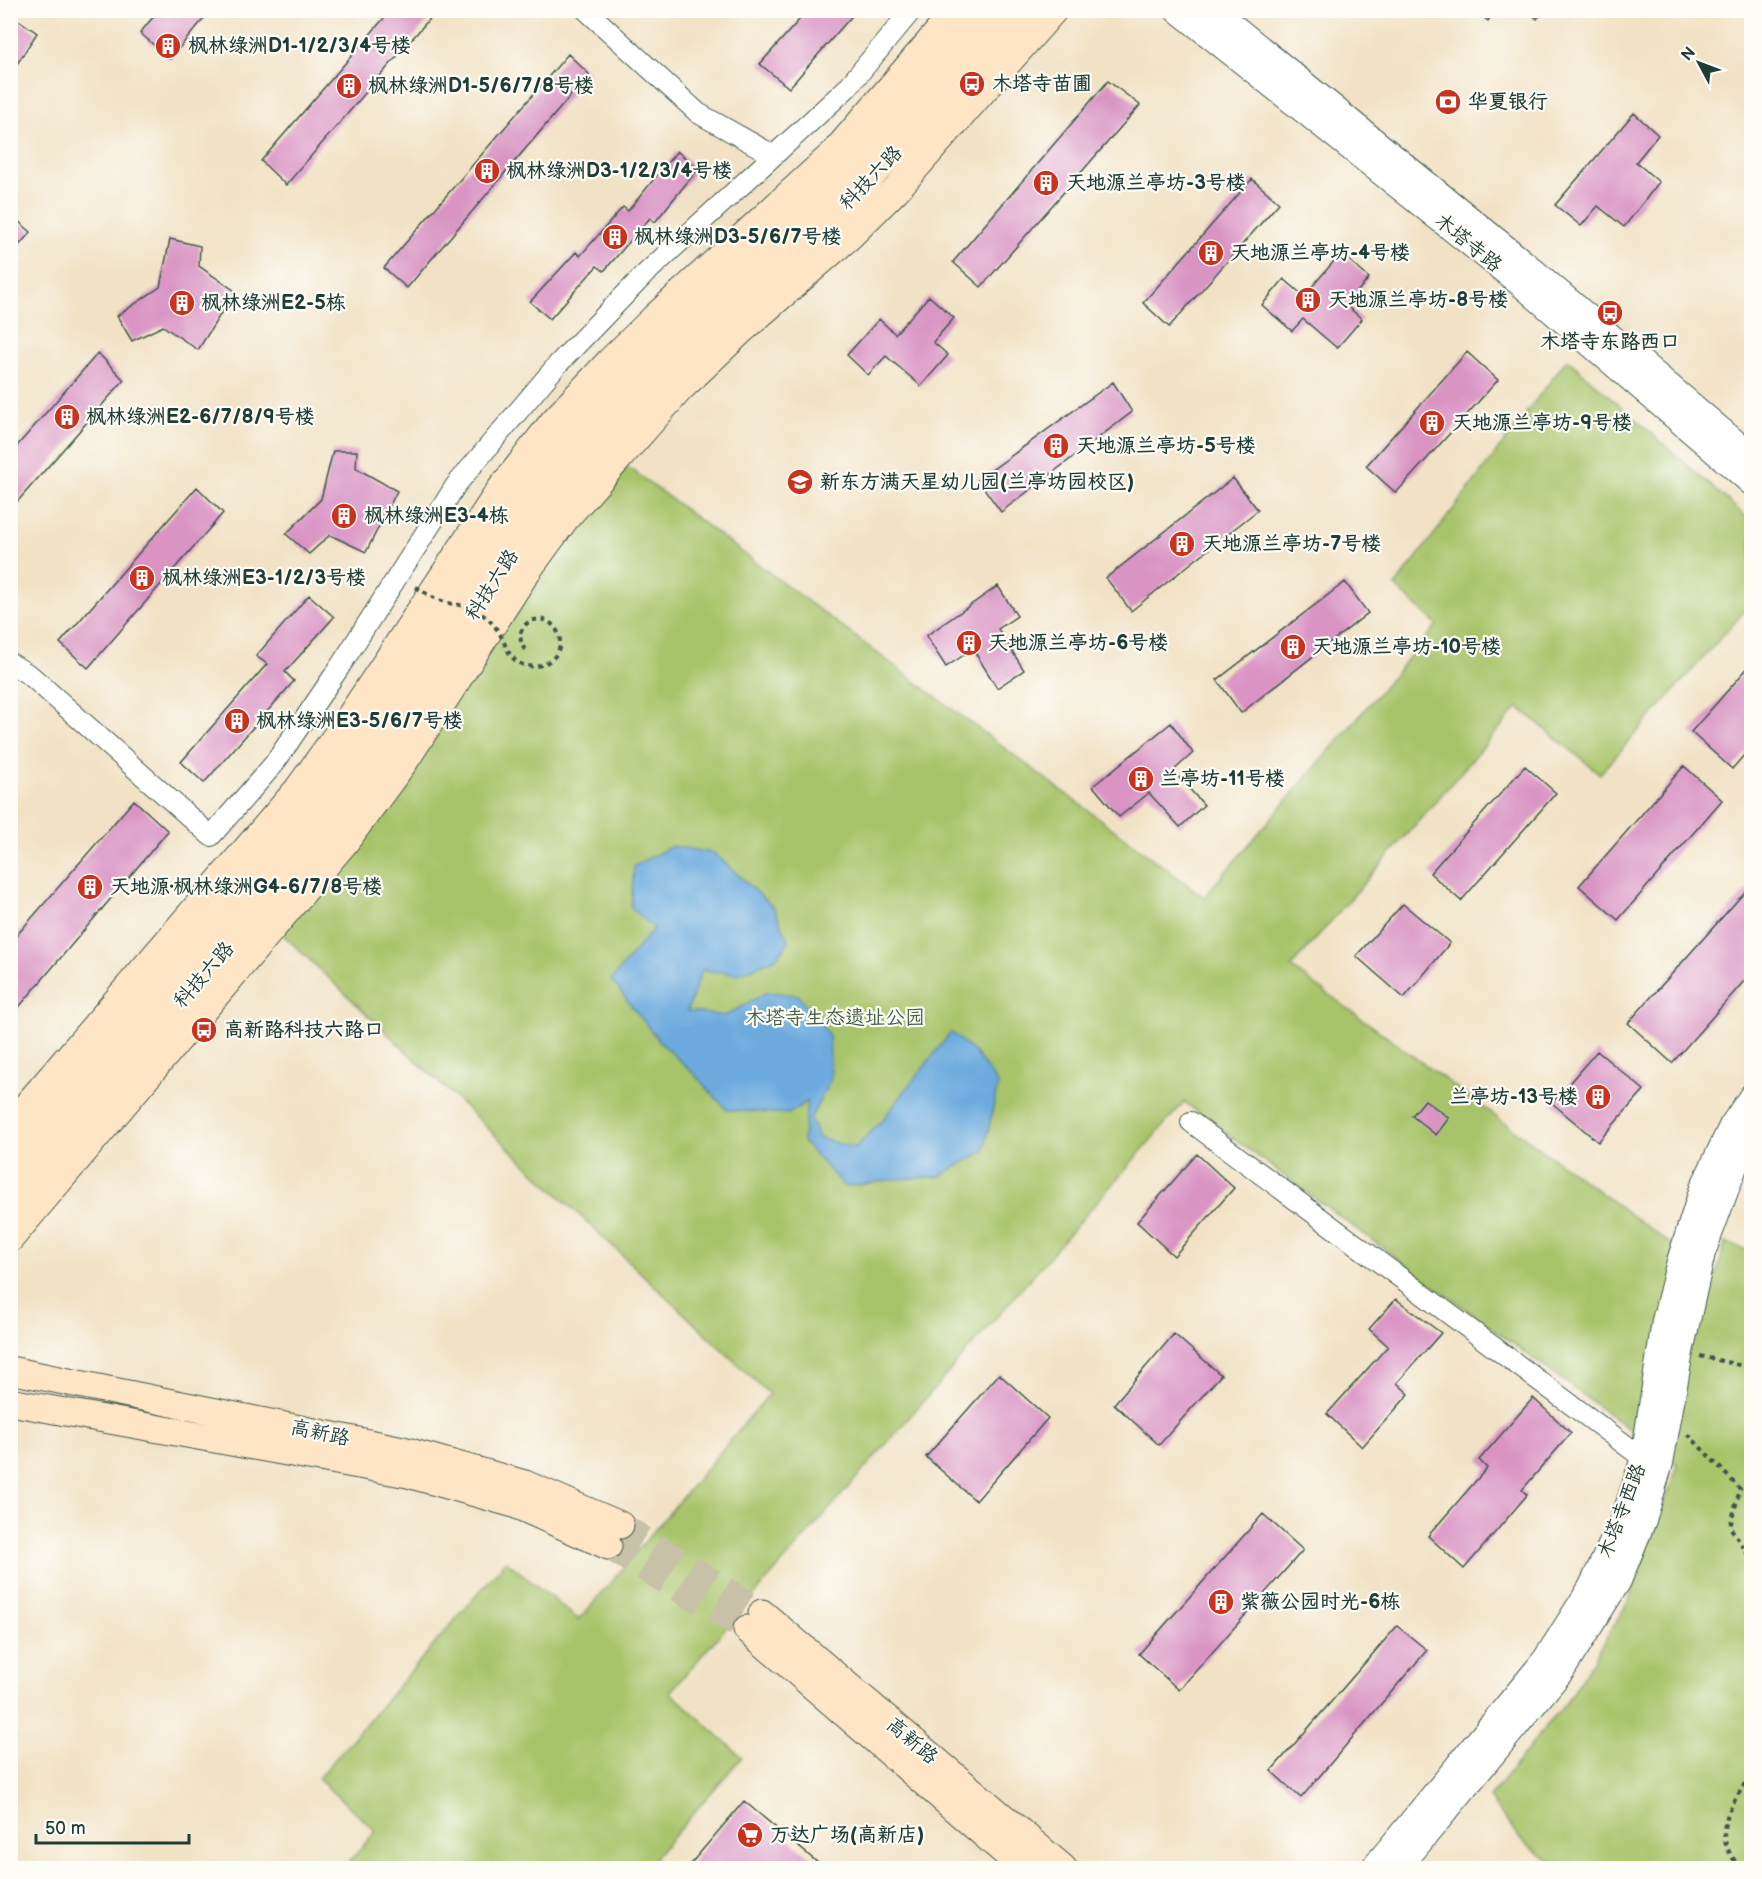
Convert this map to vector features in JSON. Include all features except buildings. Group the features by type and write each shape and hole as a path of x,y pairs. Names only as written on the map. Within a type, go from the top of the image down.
{"main road":[{"path":"10,1125 298,789 347,721 500,490 553,422 610,361 834,153 957,10"},
{"name":"科技六路","path":"10,1166 238,900 345,767 522,500 609,396 690,314 825,195 891,127 991,10"},
{"name":"科技六路","path":"10,1200 292,872 375,762 534,520 555,495 628,409 717,319 839,211 886,162 964,77 1020,10"},
{"path":"10,1239 345,841 405,761 528,570 566,518 680,389 742,330 851,235 897,189 1054,10"},
{"name":"高新路","path":"10,1370 403,1450 525,1484 614,1535 408,1474 10,1402"},
{"name":"高新路","path":"1023,1869 754,1621 1063,1869"}],"street":[{"path":"585,10 698,112 773,155"},
{"path":"10,663 31,676 211,836 273,764 339,668 456,485 558,364 644,275 847,88 912,10"},
{"name":"木塔寺路","path":"1177,10 1520,284 1752,484"},
{"name":"木塔寺路","path":"1214,10 1531,267 1752,456"},
{"name":"木塔寺西路","path":"1399,1869 1563,1670 1619,1581 1644,1520 1652,1460 1664,1321 1679,1262 1702,1188 1731,1126 1752,1095"},
{"path":"1191,1122 1652,1460"},
{"name":"木塔寺西路","path":"1373,1869 1545,1659 1590,1588 1671,1416 1681,1352 1702,1253 1738,1159 1752,1135"}],"path":[{"path":"416,587 445,603 477,610 497,629 510,655 518,662 528,666 548,663 557,655 560,646 556,629 550,622 544,620 528,623 522,628 519,635 525,650"},
{"path":"1681,1352 1752,1368"},
{"path":"1671,1416 1740,1489 1730,1527 1752,1560"},
{"path":"1752,1661 1752,1688"},
{"path":"1741,1869 1727,1844 1723,1825 1729,1809 1752,1771"}],"green space":[{"name":"木塔寺生态遗址公园","path":"1567,359 1751,521 1751,604 1600,774 1518,707 1291,967 1716,1277 1725,1243 1751,1251 1751,1868 1564,1868 1539,1854 1521,1839 1489,1798 1573,1693 1628,1602 1678,1465 1184,1102 670,1692 742,1757 646,1868 344,1868 376,1831 318,1779 506,1561 579,1620 769,1394 280,932 557,547 628,467 1204,897 1437,625 1395,586"}],"water":[{"path":"672,846 714,853 774,908 789,942 775,959 738,974 702,970 687,1011 725,1016 767,992 798,995 829,1035 831,1079 810,1119 819,1138 855,1148 883,1119 951,1032 975,1053 998,1084 984,1151 938,1177 897,1179 845,1187 803,1142 807,1101 789,1114 727,1110 660,1042 611,980 654,928 631,908 634,866"}],"tunnel":[{"path":"620,1525 762,1613"},
{"path":"608,1546 747,1629"}],"place":[{"name":"枫林绿洲D1-1/2/3/4号楼","path":"168,46"},
{"name":"木塔寺苗圃","path":"972,84"},
{"name":"枫林绿洲D1-5/6/7/8号楼","path":"349,86"},
{"name":"华夏银行","path":"1448,102"},
{"name":"枫林绿洲D3-1/2/3/4号楼","path":"487,171"},
{"name":"天地源兰亭坊-3号楼","path":"1046,183"},
{"name":"枫林绿洲D3-5/6/7号楼","path":"615,237"},
{"name":"天地源兰亭坊-4号楼","path":"1211,253"},
{"name":"天地源兰亭坊-8号楼","path":"1308,300"},
{"name":"枫林绿洲E2-5栋","path":"182,303"},
{"name":"木塔寺东路西口","path":"1610,313"},
{"name":"枫林绿洲E2-6/7/8/9号楼","path":"67,417"},
{"name":"天地源兰亭坊-9号楼","path":"1432,423"},
{"name":"天地源兰亭坊-5号楼","path":"1056,446"},
{"name":"新东方满天星幼儿园(兰亭坊园校区)","path":"800,482"},
{"name":"枫林绿洲E3-4栋","path":"344,516"},
{"name":"天地源兰亭坊-7号楼","path":"1182,544"},
{"name":"枫林绿洲E3-1/2/3号楼","path":"142,578"},
{"name":"天地源兰亭坊-6号楼","path":"969,643"},
{"name":"天地源兰亭坊-10号楼","path":"1293,647"},
{"name":"枫林绿洲E3-5/6/7号楼","path":"237,721"},
{"name":"兰亭坊-11号楼","path":"1141,779"},
{"name":"天地源·枫林绿洲G4-6/7/8号楼","path":"90,887"},
{"name":"高新路科技六路口","path":"204,1030"},
{"name":"兰亭坊-13号楼","path":"1598,1097"},
{"name":"紫薇公园时光-6栋","path":"1221,1602"},
{"name":"万达广场(高新店)","path":"750,1835"}]}
